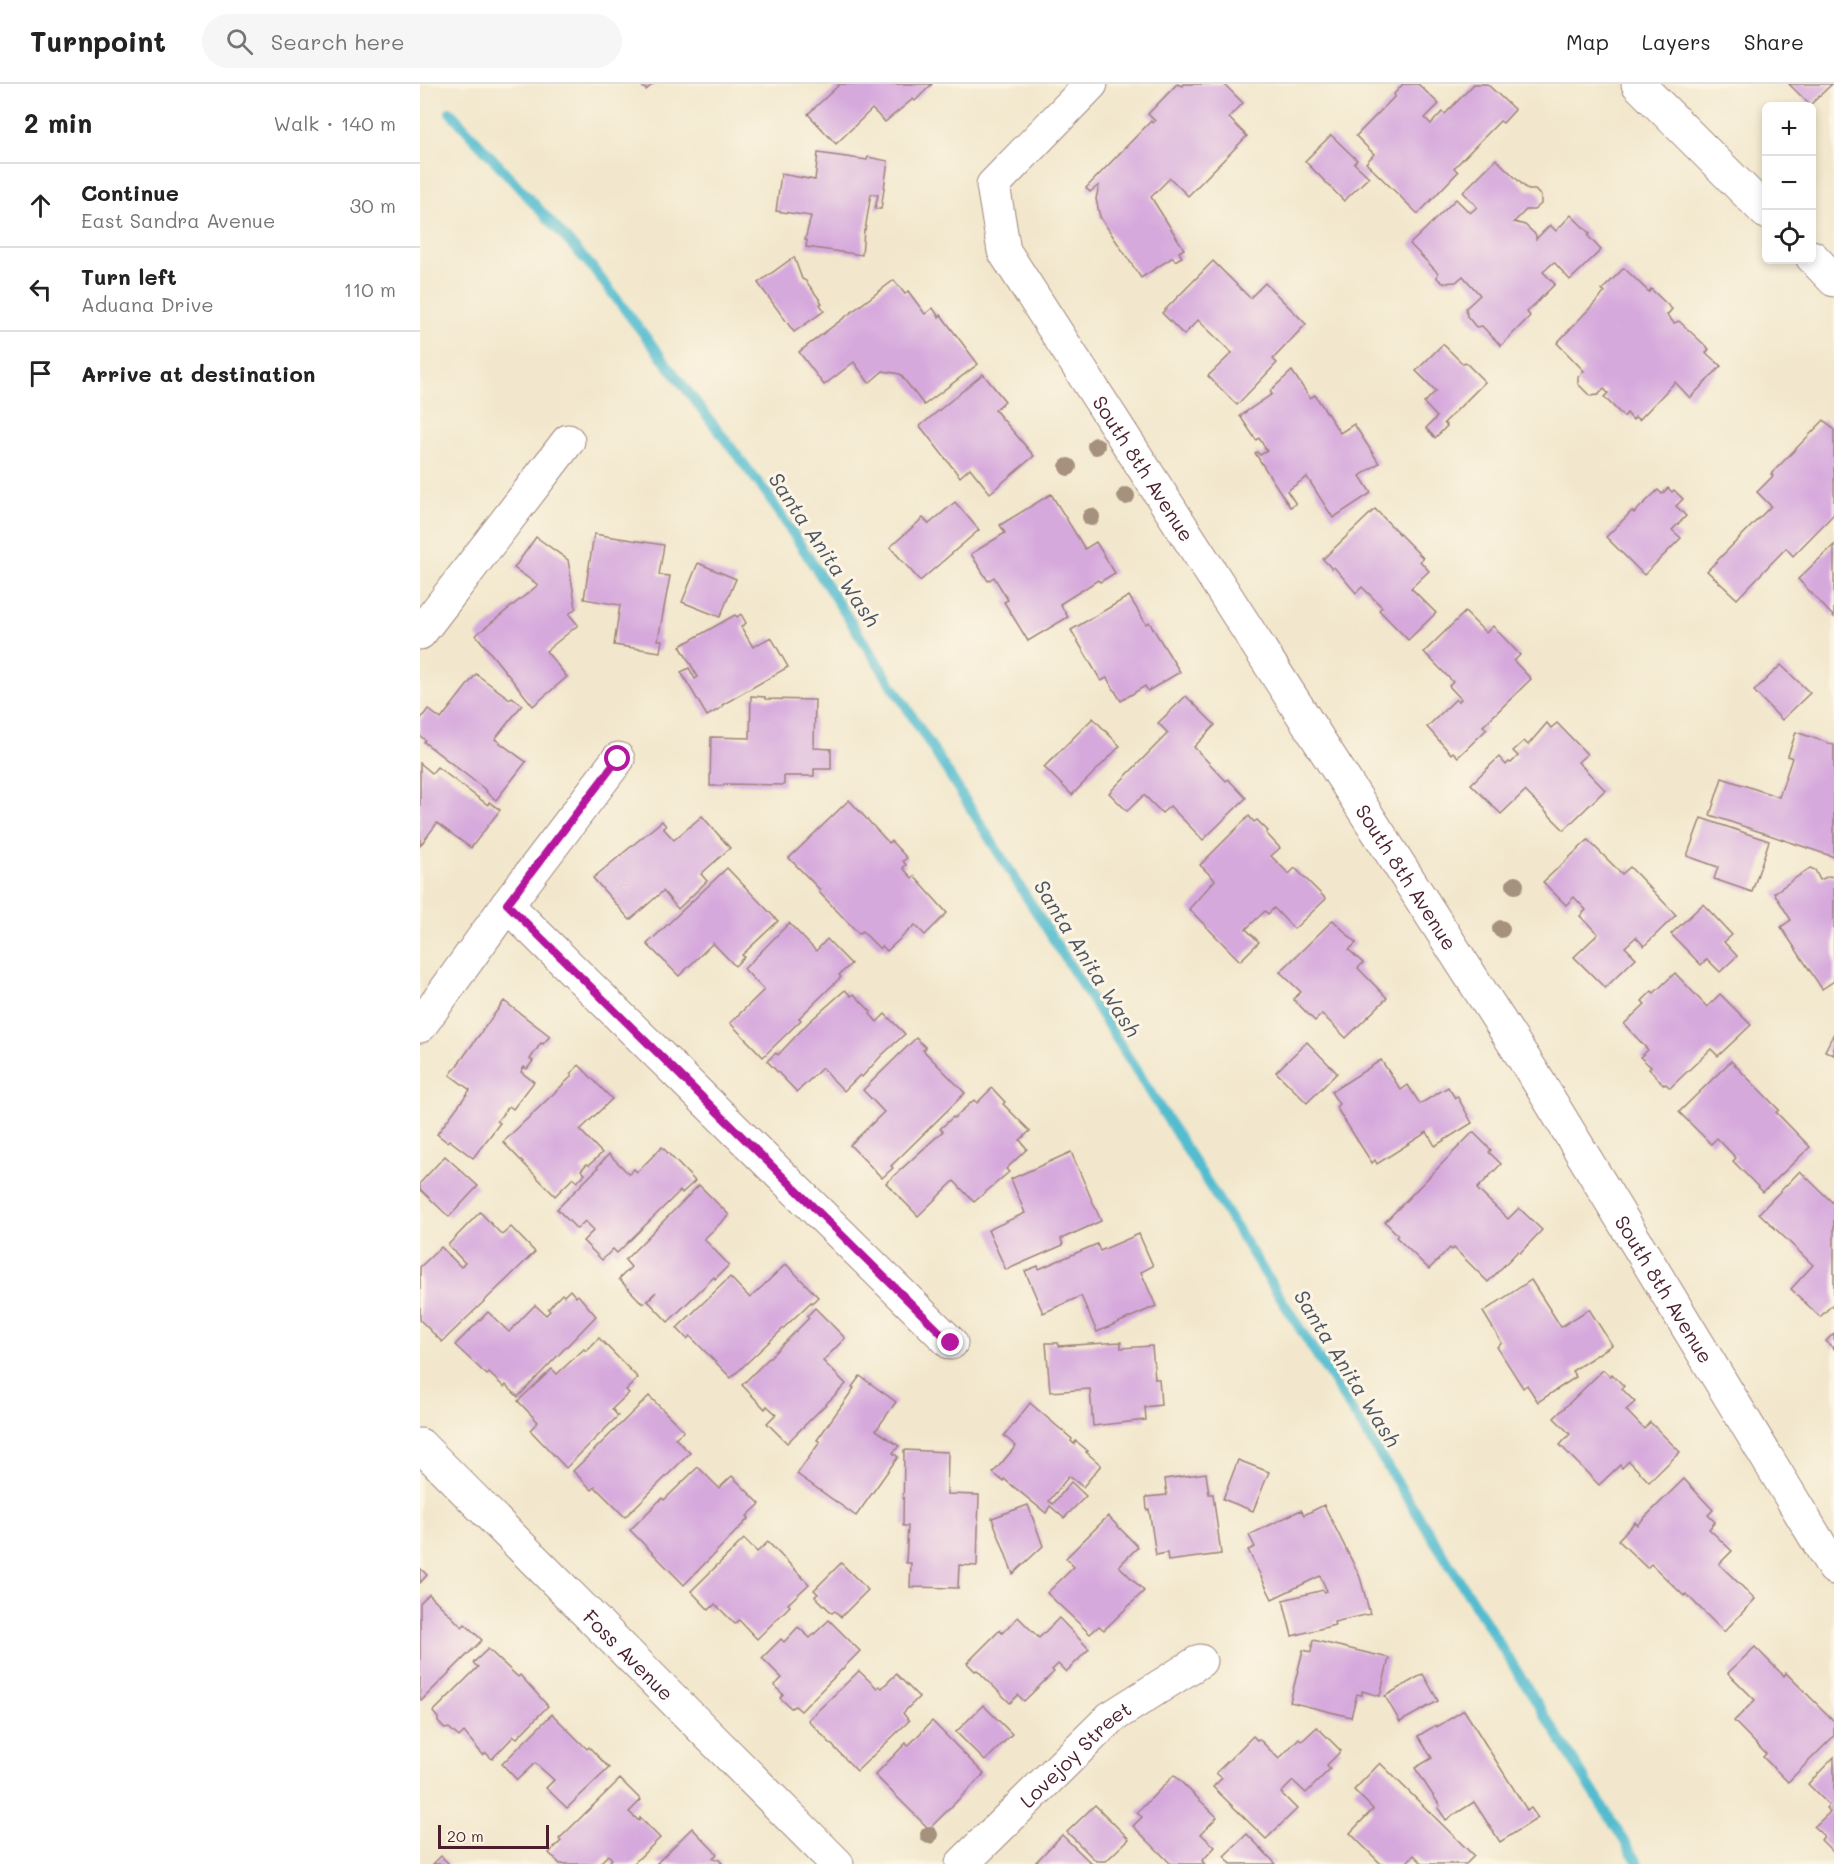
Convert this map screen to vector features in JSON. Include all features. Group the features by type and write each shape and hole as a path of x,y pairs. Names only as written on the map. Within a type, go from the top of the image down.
{"street":[{"name":"South 8th Avenue","path":"1091,84 993,185 1004,251 1535,1076 1834,1568"},
{"path":"1638,84 1765,210"},
{"path":"1816,261 1834,280"},
{"path":"420,633 568,441"},
{"path":"420,1026 507,904 618,759"},
{"path":"507,904 951,1343"},
{"name":"Foss Avenue","path":"420,1445 837,1864"},
{"name":"Lovejoy Street","path":"962,1864 1110,1718 1200,1661"}],"building":[{"path":"640,84 653,84 646,90"},
{"path":"840,84 932,84 915,101 913,99 885,122 872,109 836,144 808,114"},
{"path":"1177,84 1182,86 1183,84 1224,84 1243,103 1229,118 1247,136 1188,196 1170,178 1151,197 1184,249 1179,252 1182,257 1175,261 1173,257 1141,278 1100,217 1096,199 1099,185 1090,192 1086,188 1151,121 1152,123 1155,121 1148,114"},
{"path":"1403,84 1418,84 1439,104 1425,118 1431,124 1442,112 1445,114 1474,84 1487,84 1515,110 1503,123 1500,121 1454,168 1458,172 1418,214 1366,163 1374,154 1356,136 1395,96 1394,94"},
{"path":"1789,84 1832,84 1813,102 1807,102"},
{"path":"1331,135 1357,160 1354,163 1369,177 1344,201 1305,161"},
{"path":"818,153 888,161 881,209 875,209 878,195 871,194 862,255 806,247 807,240 805,240 811,216 776,211 781,174 815,180"},
{"path":"1496,159 1528,190 1535,190 1541,196 1541,204 1534,210 1526,210 1514,222 1525,225 1536,235 1536,239 1550,225 1556,231 1571,215 1590,234 1588,236 1601,250 1570,280 1554,262 1543,272 1555,284 1527,312 1530,316 1501,346 1482,326 1476,327 1467,316 1466,308 1480,295 1463,276 1456,282 1443,283 1437,278 1438,273 1410,244 1456,199 1470,213 1477,207 1463,192"},
{"path":"794,257 802,279 822,303 820,304 824,311 794,332 758,283"},
{"path":"1213,261 1250,298 1265,283 1306,324 1273,359 1277,363 1237,405 1208,376 1232,353 1198,320 1184,335 1162,313"},
{"path":"1624,268 1649,292 1651,289 1672,309 1667,315 1674,323 1679,321 1709,349 1706,353 1721,366 1690,398 1675,382 1639,420 1635,417 1633,420 1627,413 1624,417 1604,397 1608,393 1604,389 1598,395 1590,396 1578,384 1578,377 1584,371 1557,343 1605,292 1602,290"},
{"path":"894,280 905,294 908,291 925,314 933,308 939,317 941,315 978,364 924,405 900,374 883,371 869,383 854,362 824,385 799,352"},
{"path":"1443,344 1485,382 1444,423 1447,426 1435,438 1426,428 1437,417 1424,403 1436,391 1416,371"},
{"path":"1292,371 1310,398 1315,395 1340,433 1354,424 1379,463 1360,476 1371,493 1333,518 1307,477 1287,491 1296,504 1290,507 1255,453 1260,455 1267,451 1259,438 1256,440 1240,416 1272,394 1270,391"},
{"path":"983,374 1005,401 995,410 1034,456 990,493 970,468 960,477 920,426"},
{"path":"1824,420 1834,430 1834,514 1793,556 1786,548 1737,599 1707,571 1771,506 1757,492 1773,476 1771,474"},
{"path":"1668,488 1672,492 1674,490 1683,499 1676,506 1686,516 1672,530 1681,538 1644,575 1606,537 1632,511 1634,513 1658,490 1662,494"},
{"path":"1051,494 1085,549 1096,542 1115,573 1100,582 1098,580 1060,604 1068,617 1028,641 1004,602 1008,600 994,577 988,581 971,554 1005,533 1000,525"},
{"path":"955,502 979,530 920,581 890,547 923,518 929,524"},
{"path":"1375,509 1423,558 1420,561 1429,571 1411,588 1436,613 1408,640 1379,610 1382,607 1362,587 1356,593 1334,567 1332,569 1323,559"},
{"path":"594,534 664,545 659,575 670,576 658,640 662,640 660,652 614,645 620,605 584,599"},
{"path":"536,537 568,560 576,608 569,614 578,625 546,651 567,677 533,706 476,635 538,585 514,568"},
{"path":"1834,545 1834,617 1798,579"},
{"path":"698,563 736,579 720,617 682,602"},
{"path":"1129,596 1146,624 1149,622 1180,672 1148,691 1145,686 1121,701 1107,678 1101,681 1071,630"},
{"path":"1465,612 1486,633 1493,626 1520,655 1514,661 1531,679 1483,726 1487,729 1458,757 1453,752 1451,754 1427,727 1456,699 1458,702 1461,699 1449,686 1453,682 1424,652"},
{"path":"741,614 746,623 741,627 753,647 771,637 788,667 707,716 681,672 689,668 695,679 698,677 680,646 735,615 737,617"},
{"path":"1781,665 1810,693 1782,720 1754,691"},
{"path":"476,674 522,705 495,739 526,762 496,800 424,742 425,740 420,736 420,720 428,709 441,719"},
{"path":"751,696 765,697 765,699 815,700 814,748 831,749 831,769 814,769 814,776 784,776 784,785 724,784 723,786 710,786 711,737 750,738"},
{"path":"1186,696 1215,725 1194,747 1226,781 1228,779 1246,798 1203,840 1170,806 1162,813 1144,795 1127,811 1109,793 1168,733 1158,723"},
{"path":"1093,718 1120,746 1072,795 1044,767"},
{"path":"1547,723 1551,728 1557,723 1587,754 1578,762 1605,790 1564,830 1525,791 1501,814 1471,784 1499,757 1506,765 1511,763 1518,756 1513,751 1524,741 1528,745"},
{"path":"1796,732 1834,745 1834,857 1710,815 1722,778 1779,797 1792,758 1788,756"},
{"path":"420,763 432,773 437,767 488,805 489,802 500,810 471,848 437,823 420,846"},
{"path":"849,800 889,843 891,841 907,858 903,861 906,865 903,868 912,878 914,876 947,913 925,935 915,925 887,951 882,946 880,949 862,931 859,934 789,858"},
{"path":"702,816 730,848 701,874 707,881 678,909 663,891 630,920 593,878 662,821 666,826 663,828 674,840"},
{"path":"1249,816 1254,822 1257,820 1268,831 1266,833 1280,848 1271,856 1289,874 1295,868 1326,899 1294,929 1274,908 1268,914 1265,911 1246,929 1259,942 1240,961 1189,909 1215,880 1200,865"},
{"path":"1701,818 1769,841 1752,892 1714,879 1718,867 1687,856"},
{"path":"1588,840 1622,874 1630,867 1676,915 1644,946 1636,937 1625,947 1636,958 1605,988 1574,957 1598,934 1580,916 1586,910 1574,897 1566,905 1543,882"},
{"path":"727,868 778,921 742,955 744,957 735,966 713,943 679,976 647,944"},
{"path":"1810,868 1815,870 1820,880 1829,876 1834,877 1834,981 1822,989 1781,927 1791,920 1774,893"},
{"path":"1703,904 1732,935 1724,942 1737,956 1720,972 1707,959 1701,965 1671,934"},
{"path":"1333,920 1356,943 1349,950 1363,963 1358,968 1387,998 1346,1038 1322,1014 1315,1021 1293,999 1301,992 1280,972"},
{"path":"789,923 816,951 827,939 851,964 839,975 841,977 799,1018 801,1020 763,1057 730,1023 764,990 744,969"},
{"path":"1675,973 1707,1007 1720,994 1751,1025 1718,1056 1711,1049 1670,1088 1664,1085 1649,1069 1651,1067 1640,1057 1648,1050 1624,1024 1645,1004 1642,1001 1652,991 1654,993"},
{"path":"845,990 851,996 854,994 877,1022 885,1014 905,1034 862,1077 860,1075 844,1091 822,1068 797,1092 767,1061 776,1053 778,1055 809,1022"},
{"path":"504,1001 550,1036 543,1044 541,1043 530,1059 533,1061 527,1069 524,1067 521,1072 534,1082 513,1109 509,1106 497,1121 500,1123 473,1158 437,1134 470,1090 450,1075"},
{"path":"1834,1033 1834,1055 1825,1051"},
{"path":"916,1038 926,1048 923,1050 965,1093 891,1166 893,1168 882,1178 850,1145 884,1112 863,1090"},
{"path":"1307,1042 1337,1073 1307,1103 1276,1072"},
{"path":"1381,1060 1401,1090 1408,1085 1420,1104 1448,1087 1455,1098 1457,1096 1472,1123 1435,1146 1427,1132 1377,1164 1375,1160 1372,1163 1336,1107 1339,1104 1331,1092"},
{"path":"1731,1061 1779,1110 1776,1112 1810,1147 1763,1192 1733,1161 1736,1158 1717,1138 1711,1144 1679,1112"},
{"path":"579,1065 612,1099 580,1130 602,1153 581,1170 585,1174 577,1182 573,1178 555,1196 503,1142 572,1076 570,1074"},
{"path":"992,1088 1005,1102 1003,1104 1030,1131 1020,1140 1027,1149 1006,1169 1009,1172 974,1202 954,1181 918,1216 886,1183 943,1131 940,1129 953,1117 974,1100 977,1103"},
{"path":"1473,1132 1501,1164 1477,1189 1508,1219 1519,1208 1542,1230 1488,1282 1454,1248 1452,1250 1450,1248 1429,1269 1396,1237 1398,1235 1385,1222"},
{"path":"662,1147 695,1181 682,1193 680,1191 617,1253 613,1249 602,1260 583,1241 594,1230 585,1221 577,1229 557,1209 609,1154 629,1174 634,1169 637,1172"},
{"path":"1071,1152 1101,1221 1061,1239 1063,1245 1006,1270 988,1230 1025,1213 1011,1179"},
{"path":"445,1156 478,1186 449,1217 420,1189 420,1183"},
{"path":"1800,1171 1834,1204 1834,1303 1820,1317 1791,1289 1813,1265 1759,1213"},
{"path":"699,1185 729,1215 704,1239 729,1265 668,1322 648,1301 656,1292 643,1304 619,1279 631,1267 625,1260"},
{"path":"480,1212 502,1235 511,1227 535,1252 442,1342 420,1320 420,1267 441,1247 461,1267 465,1263 448,1245"},
{"path":"1139,1234 1153,1266 1141,1272 1156,1306 1097,1332 1081,1296 1043,1313 1025,1271 1038,1266 1039,1269 1097,1244 1100,1251"},
{"path":"786,1264 818,1297 731,1378 690,1336 687,1339 677,1328 730,1277 750,1298"},
{"path":"1531,1280 1561,1327 1589,1309 1612,1345 1572,1371 1576,1377 1538,1402 1527,1385 1523,1388 1497,1347 1502,1343 1483,1312"},
{"path":"570,1290 576,1297 578,1295 596,1316 518,1397 506,1385 504,1387 489,1373 487,1375 455,1345 488,1312 509,1332 535,1305 546,1315 550,1311 548,1309 562,1294 564,1296"},
{"path":"815,1308 845,1338 823,1361 846,1384 787,1443 767,1423 776,1414 767,1406 765,1409 742,1385 809,1318 807,1316"},
{"path":"1834,1333 1834,1349 1826,1341"},
{"path":"599,1338 638,1378 626,1390 629,1393 612,1409 618,1416 566,1468 530,1430 538,1422 518,1401 552,1369 557,1374"},
{"path":"1121,1342 1121,1348 1152,1346 1155,1379 1159,1379 1161,1405 1145,1407 1146,1420 1093,1426 1090,1389 1050,1392 1046,1343 1058,1343 1059,1346"},
{"path":"1603,1370 1610,1376 1612,1374 1624,1386 1622,1389 1635,1402 1626,1410 1644,1429 1650,1422 1680,1452 1649,1482 1629,1461 1622,1468 1620,1465 1599,1485 1560,1445 1570,1434 1554,1418"},
{"path":"860,1376 896,1402 876,1430 899,1446 893,1453 898,1457 856,1516 797,1474 820,1442 817,1440"},
{"path":"649,1396 684,1431 675,1438 690,1453 625,1517 595,1487 592,1490 573,1471"},
{"path":"1030,1403 1072,1439 1074,1444 1076,1441 1088,1451 1086,1452 1101,1465 1083,1487 1069,1476 1049,1501 1053,1504 1071,1482 1086,1496 1064,1518 1050,1506 1046,1513 1004,1479 1003,1481 993,1473 1016,1446 1004,1436"},
{"path":"904,1450 948,1452 947,1494 979,1495 977,1566 959,1565 958,1588 910,1587 911,1563 906,1563 908,1526 903,1526"},
{"path":"1238,1460 1269,1472 1253,1511 1223,1499"},
{"path":"698,1467 719,1488 732,1476 760,1504 684,1585 630,1530"},
{"path":"1206,1473 1209,1494 1213,1494 1221,1554 1168,1561 1167,1553 1156,1555 1146,1497 1167,1495 1165,1479"},
{"path":"1684,1479 1713,1510 1708,1515 1715,1522 1709,1529 1732,1551 1719,1564 1755,1599 1724,1632 1686,1594 1684,1596 1651,1564 1647,1568 1618,1540 1635,1522 1637,1525"},
{"path":"1028,1505 1043,1546 1013,1574 992,1518"},
{"path":"1324,1505 1360,1577 1370,1614 1334,1622 1335,1625 1292,1636 1283,1600 1327,1591 1320,1576 1272,1599 1248,1550 1255,1547 1249,1535 1301,1510 1304,1515"},
{"path":"1108,1516 1138,1547 1119,1566 1144,1591 1104,1630 1099,1626 1090,1634 1047,1593 1074,1567 1066,1558"},
{"path":"744,1539 757,1552 768,1542 809,1584 757,1639 739,1620 735,1624 715,1604 709,1610 691,1591"},
{"path":"841,1563 868,1590 841,1617 835,1611 832,1613 815,1596 818,1594 814,1590"},
{"path":"420,1568 427,1575 420,1583"},
{"path":"429,1594 462,1627 465,1624 482,1640 422,1700 420,1699 420,1603"},
{"path":"1018,1617 1039,1638 1059,1618 1089,1649 1066,1672 1058,1664 1052,1670 1054,1672 1024,1701 1018,1695 1010,1703 967,1663 1000,1630 1002,1633"},
{"path":"829,1620 860,1651 801,1711 795,1706 791,1708 780,1698 783,1694 774,1686 782,1678 762,1658 781,1639 784,1642 798,1627 810,1638"},
{"path":"1313,1640 1389,1658 1380,1696 1362,1691 1362,1695 1357,1694 1351,1717 1290,1702 1303,1650 1311,1652"},
{"path":"1755,1647 1784,1676 1786,1673 1834,1721 1834,1736 1788,1782 1763,1757 1766,1754 1734,1721 1755,1700 1728,1673"},
{"path":"488,1649 518,1677 520,1675 548,1706 517,1738 514,1736 492,1759 486,1753 483,1755 464,1732 459,1737 449,1728 445,1729 433,1712 478,1667 473,1663"},
{"path":"859,1671 877,1688 879,1686 882,1688 896,1674 919,1697 903,1713 909,1721 857,1771 808,1720"},
{"path":"1423,1674 1438,1701 1400,1722 1385,1696"},
{"path":"983,1705 1012,1734 985,1761 956,1732"},
{"path":"1464,1710 1527,1810 1531,1808 1538,1818 1500,1842 1474,1802 1446,1820 1438,1808 1440,1806 1415,1768 1432,1758 1418,1736"},
{"path":"552,1714 609,1768 567,1808 546,1788 554,1780 535,1763 517,1780 502,1764"},
{"path":"932,1721 984,1774 929,1829 875,1775 906,1743 908,1746"},
{"path":"1317,1727 1341,1751 1327,1765 1330,1769 1306,1793 1293,1781 1281,1793 1297,1809 1266,1839 1213,1787 1222,1778 1216,1773 1253,1736 1279,1759 1299,1738 1302,1741"},
{"path":"1834,1757 1834,1853 1821,1840 1824,1836 1814,1827 1830,1812 1826,1808 1829,1805 1808,1784"},
{"path":"1380,1763 1474,1856 1466,1864 1423,1864 1414,1855 1405,1864 1381,1864 1350,1833 1373,1809 1354,1790"},
{"path":"1174,1775 1217,1817 1201,1834 1215,1847 1202,1861 1205,1864 1171,1864 1133,1826 1142,1817 1137,1813"},
{"path":"620,1779 641,1800 629,1812 639,1821 640,1818 660,1838 633,1864 613,1864 608,1855 599,1864 560,1864 549,1853 561,1841 559,1839"},
{"path":"1095,1805 1129,1839 1106,1861 1096,1861 1067,1832"},
{"path":"692,1828 717,1854 713,1858 723,1864 656,1864"},
{"path":"1247,1834 1274,1864 1231,1864 1224,1856"},
{"path":"1062,1835 1092,1864 1034,1864"},
{"path":"441,1856 449,1864 433,1864"}],"waterway":[{"name":"Santa Anita Wash","path":"450,112 592,267 767,494 907,708 1639,1864"}],"route":[{"path":"618,759 507,904 951,1343"}]}
